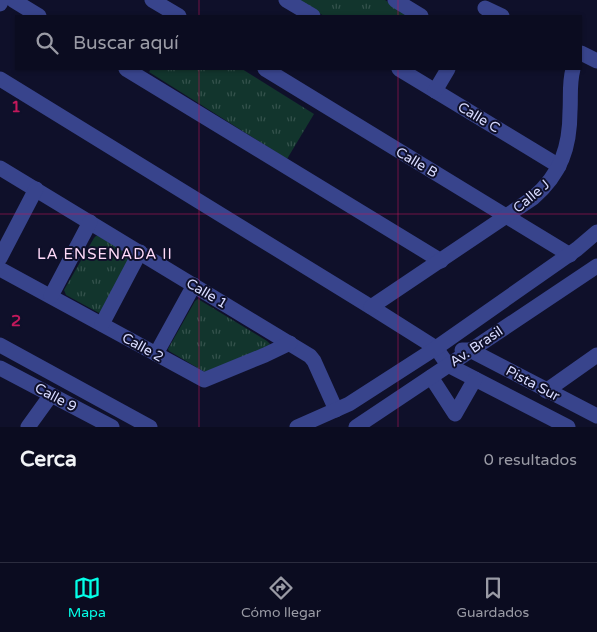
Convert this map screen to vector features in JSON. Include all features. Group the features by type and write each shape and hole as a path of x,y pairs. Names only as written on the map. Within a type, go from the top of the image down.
{"street":[{"path":"0,4 2,0"},
{"path":"13,0 37,15"},
{"path":"152,0 177,15"},
{"path":"286,0 311,15"},
{"path":"395,0 419,15"},
{"path":"484,8 500,15"},
{"path":"582,54 597,61"},
{"path":"128,70 441,261"},
{"name":"Calle B","path":"267,70 570,254"},
{"name":"Calle C","path":"401,70 559,166"},
{"path":"435,90 447,70"},
{"name":"Calle J","path":"371,307 507,216 543,189 552,178 566,152 570,126 572,70"},
{"path":"0,79 436,348 448,366 568,427"},
{"name":"Calle 1","path":"0,168 290,342 310,356 336,410"},
{"path":"0,258 36,189"},
{"path":"50,296 90,222"},
{"path":"297,427 349,404 436,348 570,254 597,232"},
{"path":"570,254 597,242"},
{"path":"102,324 140,252"},
{"name":"Av. Brasil","path":"356,427 597,266"},
{"name":"Calle 2","path":"0,269 204,380 265,355 290,342"},
{"path":"156,354 194,285"},
{"path":"0,346 150,427"},
{"path":"436,348 470,350"},
{"name":"Pista Sur","path":"470,350 597,416"},
{"path":"546,390 597,355"},
{"name":"Calle 9","path":"0,368 112,427"},
{"path":"431,377 455,414 475,379"},
{"path":"28,427 51,395"}],"green space":[{"path":"297,0 385,0 409,15 322,15"},
{"path":"150,70 244,70 314,114 287,159 149,72"},
{"path":"96,236 130,254 131,258 103,312 99,313 66,295 64,290"},
{"path":"198,299 267,341 270,344 269,347 208,374 169,351 168,349 195,301"}],"district":[{"name":"LA ENSENADA II","path":"105,254"}]}
